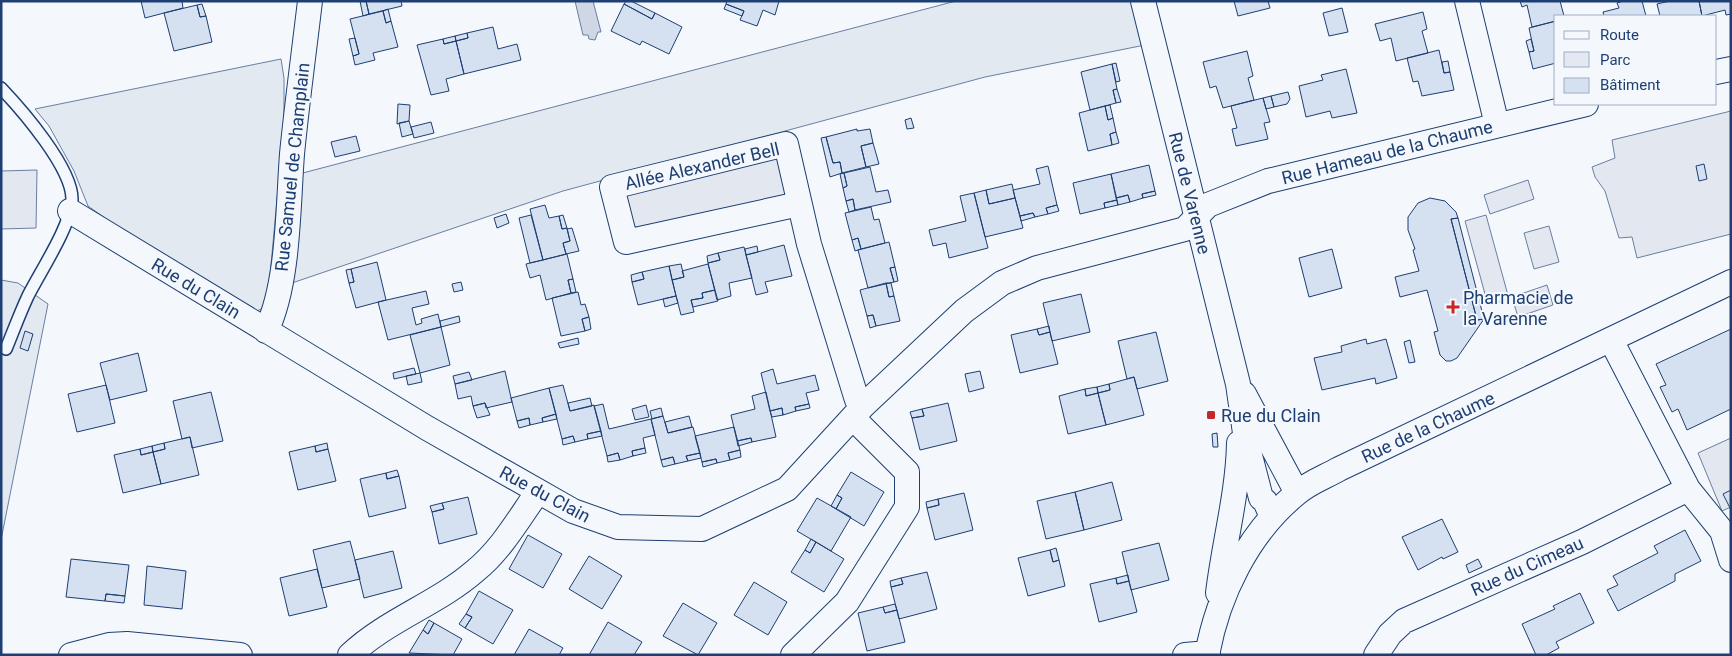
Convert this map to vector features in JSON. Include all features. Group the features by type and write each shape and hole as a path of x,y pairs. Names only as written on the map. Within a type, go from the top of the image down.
{"street":[{"name":"Rue Samuel de Champlain","path":"266,331 272,318 282,272 294,141 310,1"},
{"name":"Rue de Varenne","path":"1143,1 1195,218 1238,384 1246,440 1261,498 1265,501 1272,517"},
{"path":"1467,1 1497,125"},
{"path":"1717,72 1731,69"},
{"name":"Rue Hameau de la Chaume","path":"1195,218 1208,205 1268,181 1582,105"},
{"name":"Allée Alexander Bell","path":"793,655 847,602 907,508 907,472 859,412 857,400 808,244 786,144 612,188 626,242 799,204"},
{"name":"Rue du Clain","path":"70,211 537,493 572,511 618,527 702,529 787,488 859,412 964,311 1002,283 1037,268 1185,229 1195,218"},
{"name":"Rue de la Chaume","path":"1200,654 1213,628 1231,578 1251,544 1272,517 1297,492 1339,469 1731,282"},
{"path":"1611,340 1688,490 1722,531 1731,560"},
{"name":"Rue de Varenne","path":"1238,384 1270,439 1297,492"},
{"name":"Rue de Varenne","path":"1213,628 1224,545 1238,476 1238,384"},
{"name":"Rue du Cimeau","path":"1376,655 1390,634 1404,621 1582,542 1688,490"},
{"path":"350,655 367,640 475,572 499,547 537,493"},
{"path":"72,655 109,645 127,644 240,655"}],"lane":[{"path":"1,88 17,104 66,173 72,191 70,211 56,243 27,298 6,349"}],"green space":[{"path":"956,1 1131,1 1145,45 985,77 563,191 289,284 299,174"},
{"path":"281,59 284,78 284,122 269,287 263,308 255,312 159,256 88,206 74,171 49,126 35,109"},
{"path":"1,280 18,283 48,304 1,540"}],"shaded area":[{"path":"575,1 593,1 601,32 598,32 595,40 589,39 588,35 583,35"},
{"path":"1731,111 1731,234 1637,258 1632,237 1619,238 1605,191 1595,177 1592,167 1615,158 1612,140"},
{"path":"781,153 792,198 631,236 620,191"},
{"path":"37,170 36,228 1,229 1,171"},
{"path":"1528,180 1534,199 1490,214 1484,195"},
{"path":"1486,215 1509,299 1488,305 1465,221"},
{"path":"1549,226 1559,262 1534,269 1524,233"},
{"path":"1547,285 1553,305 1518,317 1512,297"},
{"path":"1731,438 1731,507 1722,511 1698,453"}],"building":[{"path":"141,1 182,1 183,8 145,18"},
{"path":"360,1 366,1 369,14 363,16"},
{"path":"366,1 401,1 402,6 369,14"},
{"path":"626,1 631,1 655,13 652,19 624,4"},
{"path":"727,1 779,1 775,15 763,10 757,26 740,20 744,11 726,4"},
{"path":"1234,1 1268,1 1270,8 1238,16"},
{"path":"1520,1 1560,1 1564,15 1554,15 1554,22 1532,27 1527,5 1522,7"},
{"path":"1623,1 1642,1 1646,15 1604,15 1603,12 1619,8 1617,3"},
{"path":"1670,1 1699,1 1702,15 1660,15 1657,4"},
{"path":"1699,1 1731,1 1731,14 1726,15 1725,10 1702,15"},
{"path":"202,4 206,16 200,17 197,5"},
{"path":"624,4 652,19 655,13 682,27 669,54 642,41 640,45 611,31"},
{"path":"726,4 744,11 742,16 724,9"},
{"path":"197,5 200,17 206,16 212,42 174,51 164,13"},
{"path":"1342,8 1348,32 1329,36 1323,13"},
{"path":"388,9 391,21 386,23 383,11"},
{"path":"383,11 386,23 391,21 398,47 373,53 375,60 355,65 353,56 359,54 350,19"},
{"path":"1423,12 1427,29 1422,31 1428,53 1396,61 1391,38 1380,41 1375,24"},
{"path":"1554,22 1554,64 1533,69 1529,52 1534,51 1529,28"},
{"path":"493,27 498,49 517,44 521,60 464,74 456,41 468,38 467,33"},
{"path":"467,33 468,38 456,41 455,36"},
{"path":"455,36 456,41 444,44 443,39"},
{"path":"355,38 359,54 353,56 349,39"},
{"path":"443,39 444,44 456,41 464,74 446,79 449,91 431,95 417,45"},
{"path":"1531,39 1534,51 1529,52 1526,41"},
{"path":"1439,50 1444,73 1450,72 1454,90 1422,96 1418,81 1413,82 1407,58"},
{"path":"1247,51 1253,76 1248,78 1254,100 1223,108 1216,86 1210,88 1203,62"},
{"path":"1448,61 1450,72 1444,73 1442,62"},
{"path":"1116,63 1120,81 1116,82 1112,64"},
{"path":"1112,64 1117,89 1113,90 1116,103 1090,110 1081,72"},
{"path":"1346,69 1357,113 1332,118 1330,111 1306,117 1299,86 1323,80 1321,75"},
{"path":"1117,89 1121,102 1116,103 1113,90"},
{"path":"1288,92 1290,99 1287,104 1274,107 1271,96"},
{"path":"1271,96 1274,107 1266,109 1263,98"},
{"path":"1263,98 1270,122 1264,123 1268,139 1236,146 1232,129 1237,128 1231,106"},
{"path":"398,104 410,105 409,121 397,124"},
{"path":"1110,105 1113,118 1108,120 1105,106"},
{"path":"1105,106 1108,120 1113,118 1116,132 1110,134 1112,145 1088,151 1079,113"},
{"path":"911,118 914,128 907,129 905,120"},
{"path":"409,121 413,134 402,137 399,123"},
{"path":"431,122 434,133 414,138 411,127"},
{"path":"857,129 857,131 870,129 873,143 861,146 866,167 842,173 840,162 833,163 826,137"},
{"path":"1116,132 1119,143 1112,145 1110,134"},
{"path":"356,136 360,151 335,157 331,142"},
{"path":"826,137 833,163 840,162 842,173 830,177 821,138"},
{"path":"873,143 879,164 866,167 861,146"},
{"path":"1704,164 1707,179 1699,181 1696,166"},
{"path":"1149,165 1155,191 1142,194 1143,198 1130,202 1128,195 1116,198 1111,174"},
{"path":"1048,166 1057,205 1046,208 1048,214 1035,217 1033,213 1020,216 1013,190 1040,184 1036,169"},
{"path":"870,167 876,192 888,190 891,202 855,210 853,199 846,201 843,188 847,186 844,173"},
{"path":"844,173 847,186 843,188 840,174"},
{"path":"1111,174 1117,200 1104,203 1105,208 1080,214 1073,183"},
{"path":"1012,184 1015,198 989,204 986,190"},
{"path":"986,190 989,204 1015,198 1023,228 985,237 974,193"},
{"path":"1155,191 1156,195 1143,198 1142,194"},
{"path":"974,193 988,248 949,258 946,243 933,246 929,230 966,221 960,196"},
{"path":"1128,195 1130,202 1118,205 1116,198"},
{"path":"1430,198 1445,201 1456,212 1458,218 1451,219 1477,320 1484,319 1457,358 1451,361 1446,361 1440,355 1434,332 1438,331 1427,290 1400,297 1395,277 1419,271 1413,250 1415,249 1408,230 1408,217 1418,203"},
{"path":"853,199 855,210 849,212 846,201"},
{"path":"1117,200 1118,205 1105,208 1104,203"},
{"path":"545,205 549,218 559,216 562,229 567,228 570,241 563,243 566,254 543,260 530,209"},
{"path":"1057,205 1059,211 1048,214 1046,208"},
{"path":"871,207 874,220 879,219 885,243 861,249 858,238 852,240 845,213"},
{"path":"1033,213 1035,217 1021,221 1020,216"},
{"path":"506,214 509,223 497,228 494,218"},
{"path":"531,215 543,260 530,263 519,218"},
{"path":"563,215 567,228 562,229 559,216"},
{"path":"1458,218 1484,319 1477,320 1451,219"},
{"path":"572,228 579,251 566,254 563,243 570,241 567,229"},
{"path":"858,238 861,249 855,251 852,240"},
{"path":"889,242 895,267 890,268 894,282 868,288 858,250"},
{"path":"784,245 792,276 765,282 768,292 756,295 746,255"},
{"path":"757,246 758,252 746,255 745,249"},
{"path":"744,247 752,278 729,283 731,296 717,300 708,263 720,260 718,253"},
{"path":"1332,249 1342,288 1309,297 1299,258"},
{"path":"718,253 720,260 708,263 707,256"},
{"path":"567,254 573,279 568,280 571,293 546,300 540,275 530,278 526,264"},
{"path":"377,262 386,300 356,308 349,283 354,282 351,269"},
{"path":"681,264 684,277 672,280 669,266"},
{"path":"708,264 715,290 702,293 703,298 691,300 694,312 681,315 672,280 684,277 682,271"},
{"path":"669,266 676,296 638,305 632,282 644,279 642,272"},
{"path":"895,267 898,281 894,282 890,268"},
{"path":"351,269 354,282 349,283 346,270"},
{"path":"642,272 644,279 632,282 631,275"},
{"path":"573,279 576,292 571,293 568,280"},
{"path":"461,282 463,290 454,292 452,284"},
{"path":"886,283 891,283 894,296 889,297"},
{"path":"886,283 889,297 894,296 900,321 876,326 873,315 867,316 860,290"},
{"path":"715,290 718,301 693,307 691,300 703,298 702,293"},
{"path":"426,291 429,304 412,308 416,325 422,323 421,319 438,314 441,327 388,340 378,302"},
{"path":"578,292 581,305 585,304 589,317 582,319 585,331 561,336 552,298"},
{"path":"1081,294 1090,332 1052,341 1043,303"},
{"path":"676,296 678,303 665,307 663,299"},
{"path":"873,315 876,326 870,328 867,316"},
{"path":"459,316 460,322 441,327 440,321"},
{"path":"589,317 591,329 585,331 582,319"},
{"path":"1049,326 1050,332 1039,335 1037,329"},
{"path":"441,327 450,365 420,373 410,335"},
{"path":"1037,329 1039,335 1050,332 1058,364 1020,373 1011,335"},
{"path":"1731,329 1731,409 1687,430 1678,409 1672,412 1660,387 1666,385 1656,364"},
{"path":"25,331 33,334 28,351 20,348"},
{"path":"1156,332 1168,381 1137,389 1134,377 1127,379 1118,341"},
{"path":"578,338 579,344 560,348 558,343"},
{"path":"1366,339 1367,344 1386,339 1397,378 1376,384 1375,378 1322,390 1314,358 1342,352 1341,346"},
{"path":"1410,340 1415,362 1409,363 1404,342"},
{"path":"138,353 147,391 110,400 100,363"},
{"path":"414,368 416,374 394,379 393,373"},
{"path":"773,369 777,384 815,375 819,390 806,393 809,404 795,407 796,411 783,415 782,408 770,411 761,373"},
{"path":"505,371 512,402 486,408 485,403 473,406 471,396 458,399 455,384"},
{"path":"980,371 984,388 969,392 965,374"},
{"path":"469,372 472,380 455,384 453,376"},
{"path":"420,373 422,382 408,385 406,376"},
{"path":"1134,377 1144,415 1106,425 1098,393 1110,390 1109,384"},
{"path":"1109,384 1110,390 1098,393 1097,387"},
{"path":"106,385 115,423 77,432 68,394"},
{"path":"563,385 570,411 594,405 601,431 587,434 588,439 575,442 573,436 562,439 549,388"},
{"path":"1097,387 1098,393 1086,396 1085,389"},
{"path":"549,388 556,414 542,418 543,422 530,425 529,418 517,421 511,398"},
{"path":"1085,389 1086,396 1098,393 1106,425 1068,434 1059,396"},
{"path":"211,392 223,441 192,448 190,437 182,439 173,401"},
{"path":"766,392 776,437 752,442 751,438 737,441 731,415 755,409 752,396"},
{"path":"590,398 592,406 570,411 568,403"},
{"path":"485,403 490,415 477,418 473,406"},
{"path":"948,403 957,441 920,450 912,418 924,416 922,409"},
{"path":"603,404 609,429 651,419 655,435 643,438 645,448 632,451 633,456 620,460 618,453 607,456 594,406"},
{"path":"809,404 810,408 796,411 795,407"},
{"path":"646,405 649,417 635,420 632,409"},
{"path":"661,408 663,416 652,419 650,411"},
{"path":"782,408 783,415 772,417 770,411"},
{"path":"922,409 924,416 912,418 910,412"},
{"path":"556,414 557,419 543,422 542,418"},
{"path":"663,416 668,433 693,427 700,453 686,456 688,461 675,464 673,457 661,460 651,419"},
{"path":"689,416 692,427 668,433 665,422"},
{"path":"529,418 530,425 519,428 517,421"},
{"path":"734,427 740,450 728,453 730,460 717,463 716,459 702,462 695,436"},
{"path":"601,431 602,436 588,439 587,434"},
{"path":"1217,433 1218,447 1213,447 1212,434"},
{"path":"573,436 575,442 563,445 562,439"},
{"path":"190,437 199,475 161,484 153,452 165,449 164,443"},
{"path":"751,438 752,442 738,446 737,441"},
{"path":"164,443 165,449 153,452 152,446"},
{"path":"327,443 328,449 316,452 315,446"},
{"path":"152,446 153,452 141,455 140,449"},
{"path":"315,446 316,452 328,449 336,481 298,490 289,452"},
{"path":"645,448 646,453 633,456 632,451"},
{"path":"140,449 141,455 153,452 161,484 123,493 114,455"},
{"path":"740,450 741,457 730,460 728,453"},
{"path":"618,453 620,460 608,462 607,456"},
{"path":"700,453 701,458 688,461 686,456"},
{"path":"673,457 675,464 663,467 661,460"},
{"path":"716,459 717,463 703,467 702,462"},
{"path":"397,470 399,476 387,479 386,473"},
{"path":"851,472 884,492 864,526 836,509 842,498 837,495"},
{"path":"386,473 387,479 399,476 406,508 369,517 360,479"},
{"path":"1112,482 1122,520 1084,530 1075,492"},
{"path":"1731,490 1731,510 1723,494"},
{"path":"1075,492 1084,530 1046,539 1037,501"},
{"path":"964,493 973,530 935,540 927,508 939,505 938,499"},
{"path":"837,495 842,498 836,509 831,506"},
{"path":"468,497 477,534 439,544 432,512 444,509 442,503"},
{"path":"817,498 851,517 831,551 797,531"},
{"path":"938,499 939,505 927,508 926,502"},
{"path":"442,503 444,509 432,512 430,506"},
{"path":"1442,519 1458,552 1443,559 1442,557 1418,570 1402,537"},
{"path":"1685,530 1701,561 1675,574 1675,581 1618,611 1607,590 1618,585 1613,576 1658,553 1654,546"},
{"path":"528,535 562,554 543,588 509,569"},
{"path":"811,539 816,542 810,553 805,550"},
{"path":"350,541 360,579 322,588 313,550"},
{"path":"816,542 844,559 824,592 791,572 805,550 810,553"},
{"path":"1159,543 1169,580 1131,590 1122,552"},
{"path":"1056,548 1059,560 1053,562 1050,550"},
{"path":"1050,550 1053,562 1059,560 1065,586 1028,596 1018,558"},
{"path":"393,551 402,588 364,598 355,560"},
{"path":"589,556 622,576 602,609 569,589"},
{"path":"71,559 129,565 125,596 106,594 105,601 66,597"},
{"path":"1478,559 1482,567 1469,573 1466,565"},
{"path":"147,566 186,571 182,609 144,605"},
{"path":"317,569 327,607 289,616 280,578"},
{"path":"927,572 937,609 899,619 891,587 903,584 901,578"},
{"path":"1128,575 1129,581 1117,584 1116,578"},
{"path":"901,578 903,584 891,587 890,581"},
{"path":"1116,578 1117,584 1129,581 1137,612 1099,622 1090,584"},
{"path":"754,582 787,602 768,635 734,615"},
{"path":"479,591 513,610 493,644 465,628 472,617 466,614"},
{"path":"1580,593 1594,623 1556,642 1559,648 1546,655 1536,655 1522,624 1555,609 1553,606"},
{"path":"106,594 125,596 124,603 105,601"},
{"path":"683,603 717,623 698,655 663,636"},
{"path":"895,604 897,610 885,613 883,607"},
{"path":"883,607 885,613 897,610 905,642 867,651 858,613"},
{"path":"466,614 472,617 465,628 459,624"},
{"path":"429,620 434,623 428,634 423,630"},
{"path":"608,622 642,642 634,655 589,655"},
{"path":"434,623 462,639 453,655 409,653 423,630 428,634"},
{"path":"529,629 563,648 559,655 514,655"}],"place":[{"name":"Pharmacie de la Varenne","path":"1453,307"},
{"name":"Rue du Clain","path":"1211,415"}]}
